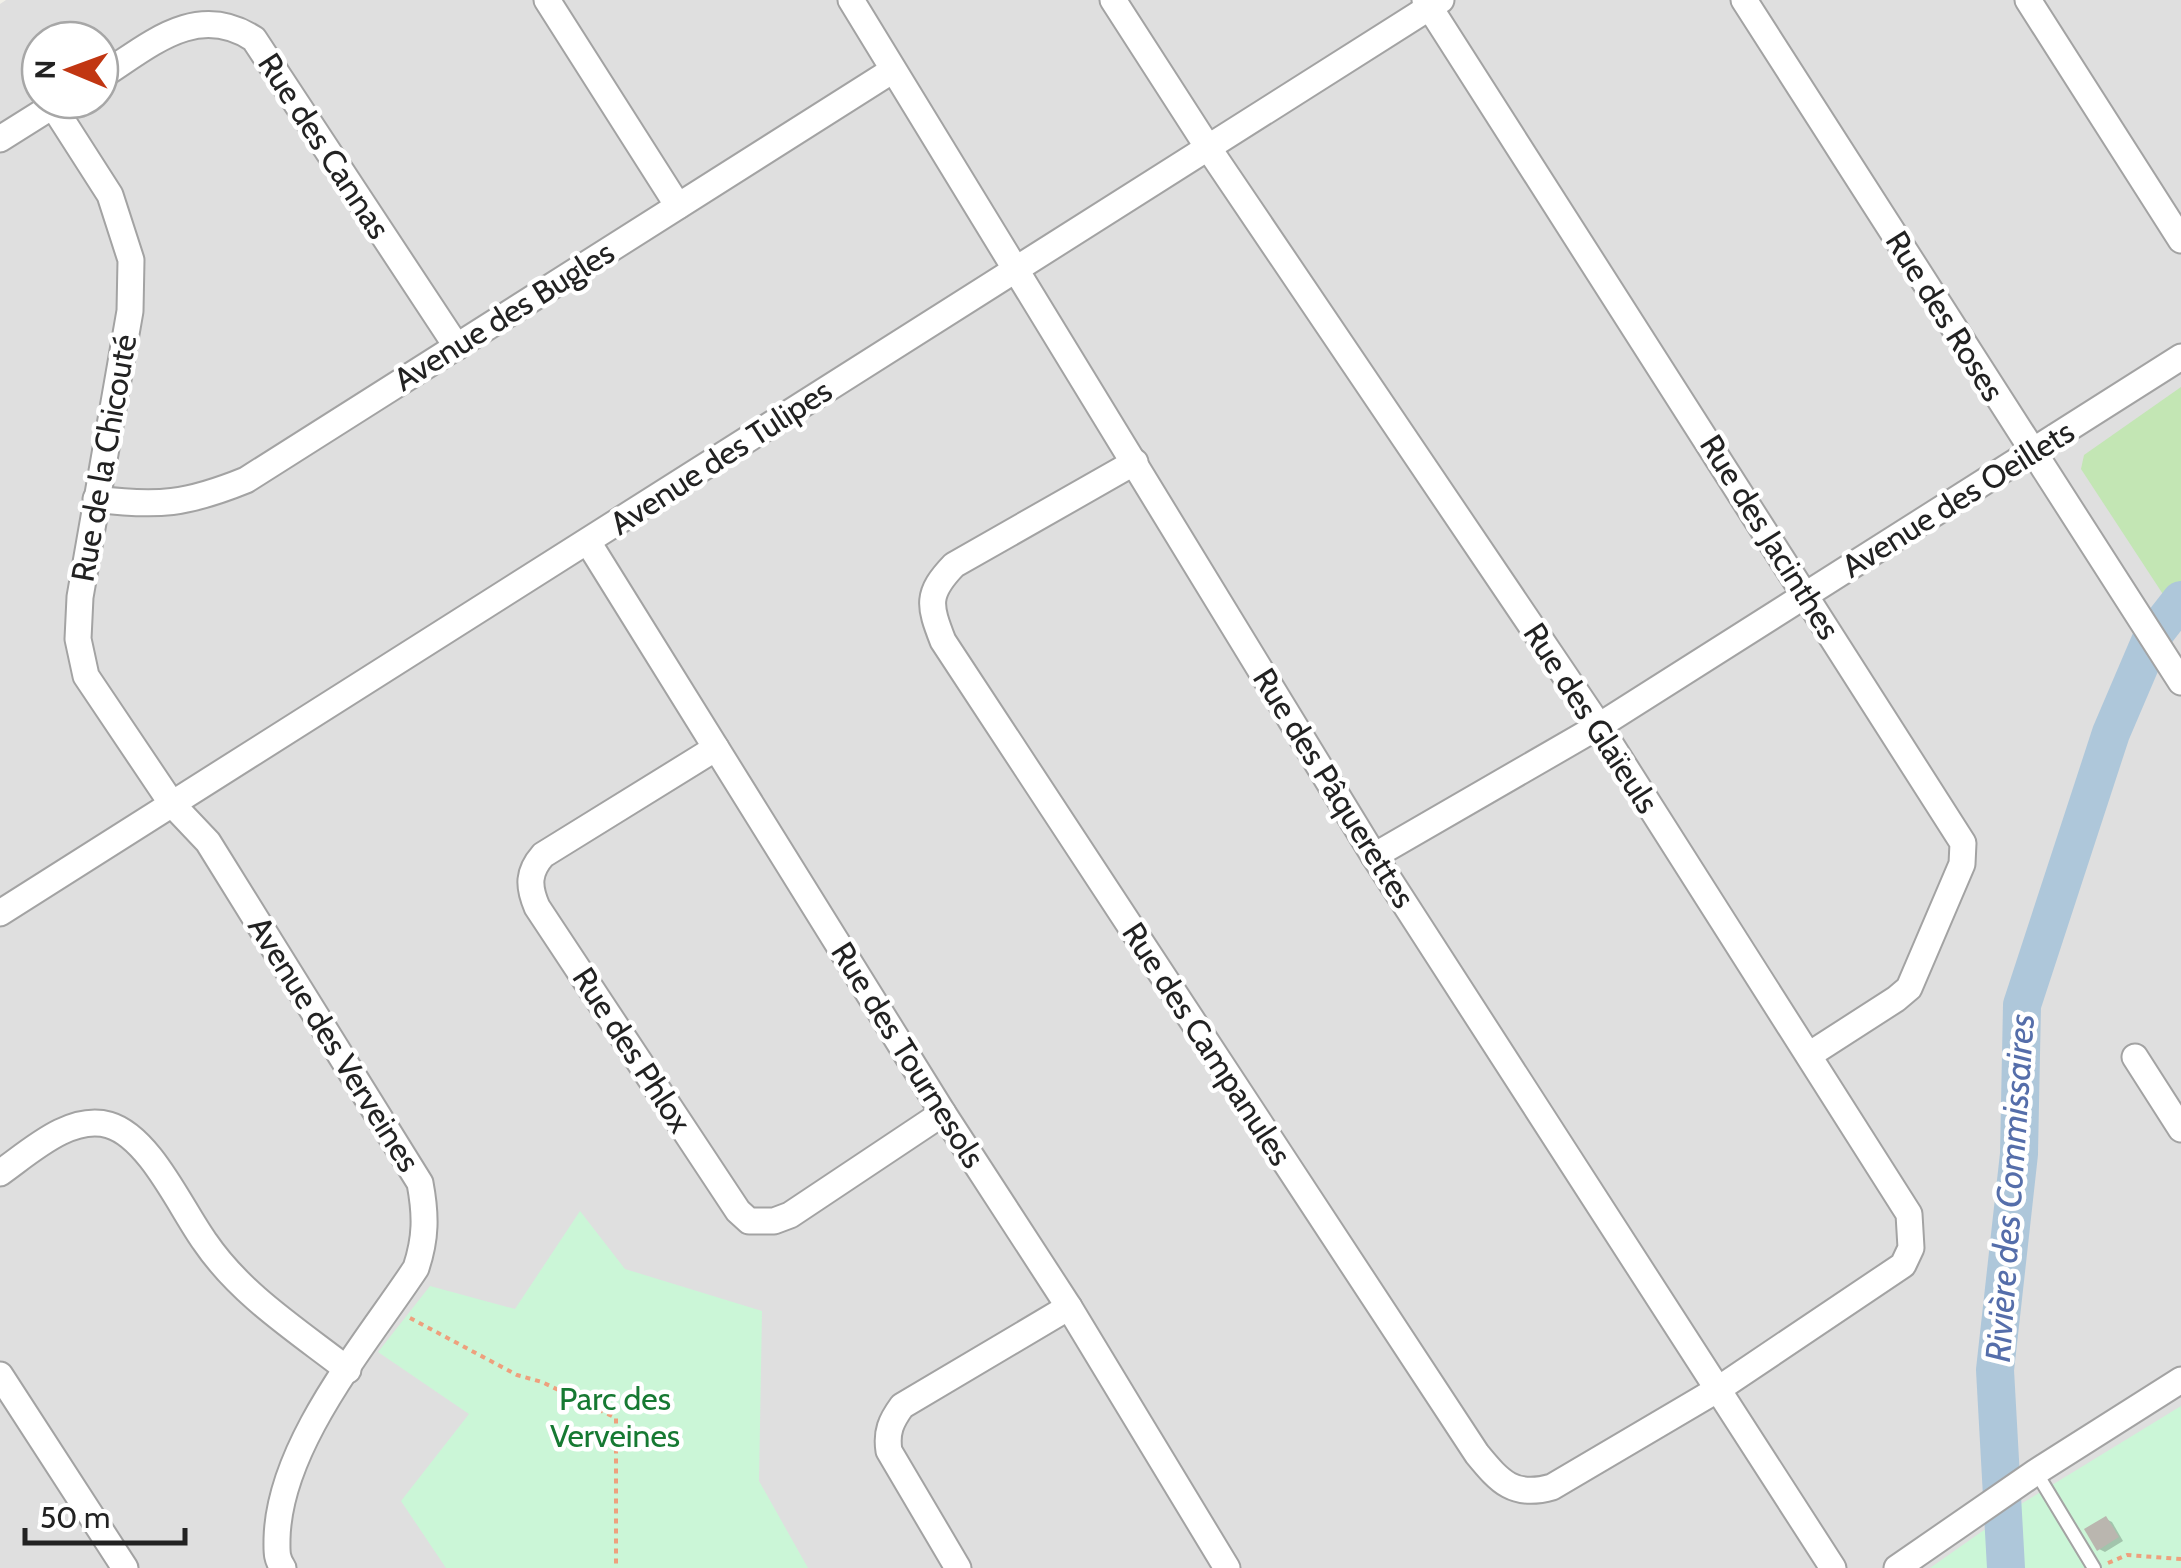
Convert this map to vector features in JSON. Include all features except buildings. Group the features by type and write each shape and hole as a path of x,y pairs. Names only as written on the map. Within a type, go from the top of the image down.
{"street":[{"path":"547,0 678,206"},
{"name":"Rue des Pâquerettes","path":"851,0 1374,856 1720,1388 1832,1568"},
{"name":"Rue des Glaïeuls","path":"1114,0 1207,146 1598,726 1909,1214 1911,1248 1903,1265 1720,1388"},
{"name":"Rue des Roses","path":"1744,0 2181,682"},
{"path":"2028,0 2181,240"},
{"name":"Avenue des Tulipes","path":"0,913 1432,2"},
{"name":"Rue des Jacinthes","path":"1432,2 1963,844 1962,864 1909,988 1810,1055"},
{"name":"Rue des Cannas","path":"120,64 170,33 194,25 213,22 236,27 254,39 457,347"},
{"name":"Avenue des Bugles","path":"96,499 141,505 176,504 246,480 893,70"},
{"path":"0,139 31,120"},
{"name":"Rue de la Chicouté","path":"68,120 110,195 131,260 130,310 80,597 78,639 86,676 172,804"},
{"name":"Avenue des Oeillets","path":"1374,856 1598,726 2181,357"},
{"name":"Rue des Campanules","path":"1135,462 954,565 938,582 931,599 943,641 1495,1477 1532,1493 1552,1487 1720,1388"},
{"name":"Rue des Tournesols","path":"588,542 943,1113 1069,1306 1227,1568"},
{"name":"Rue des Phlox","path":"716,748 543,855 533,867 530,882 537,907 749,1221 774,1222 790,1215 943,1113"},
{"name":"Avenue des Verveines","path":"172,804 208,842 420,1184 426,1239 416,1268 304,1438 284,1482 275,1565"},
{"path":"2135,1057 2181,1129"},
{"path":"0,1173 59,1133 83,1124 106,1124 127,1132 142,1147 207,1246 245,1289 348,1370"},
{"path":"958,1568 889,1451 891,1421 902,1406 1069,1306"},
{"path":"0,1375 126,1568"},
{"path":"1897,1568 2036,1472 2181,1380"}],"lane":[{"path":"2036,1472 2094,1568"}],"path":[{"path":"406,1316 517,1375 542,1382 616,1418 616,1568"},
{"path":"2094,1568 2127,1555 2181,1559"}],"shaded area":[{"path":"6,0 2181,0 2181,1568 0,1568 0,4"}],"green space":[{"path":"2181,387 2181,596 2172,608 2081,469 2084,455"},
{"name":"Parc des Verveines","path":"580,1211 625,1269 762,1311 759,1481 808,1568 446,1568 401,1501 469,1414 378,1352 430,1286 515,1309"},
{"path":"2181,1406 2181,1568 1930,1568 2021,1504"}],"waterway":[{"name":"Rivière des Commissaires","path":"2006,1568 1995,1370 2019,1154 2022,1005 2111,733 2152,637 2181,600"}]}
